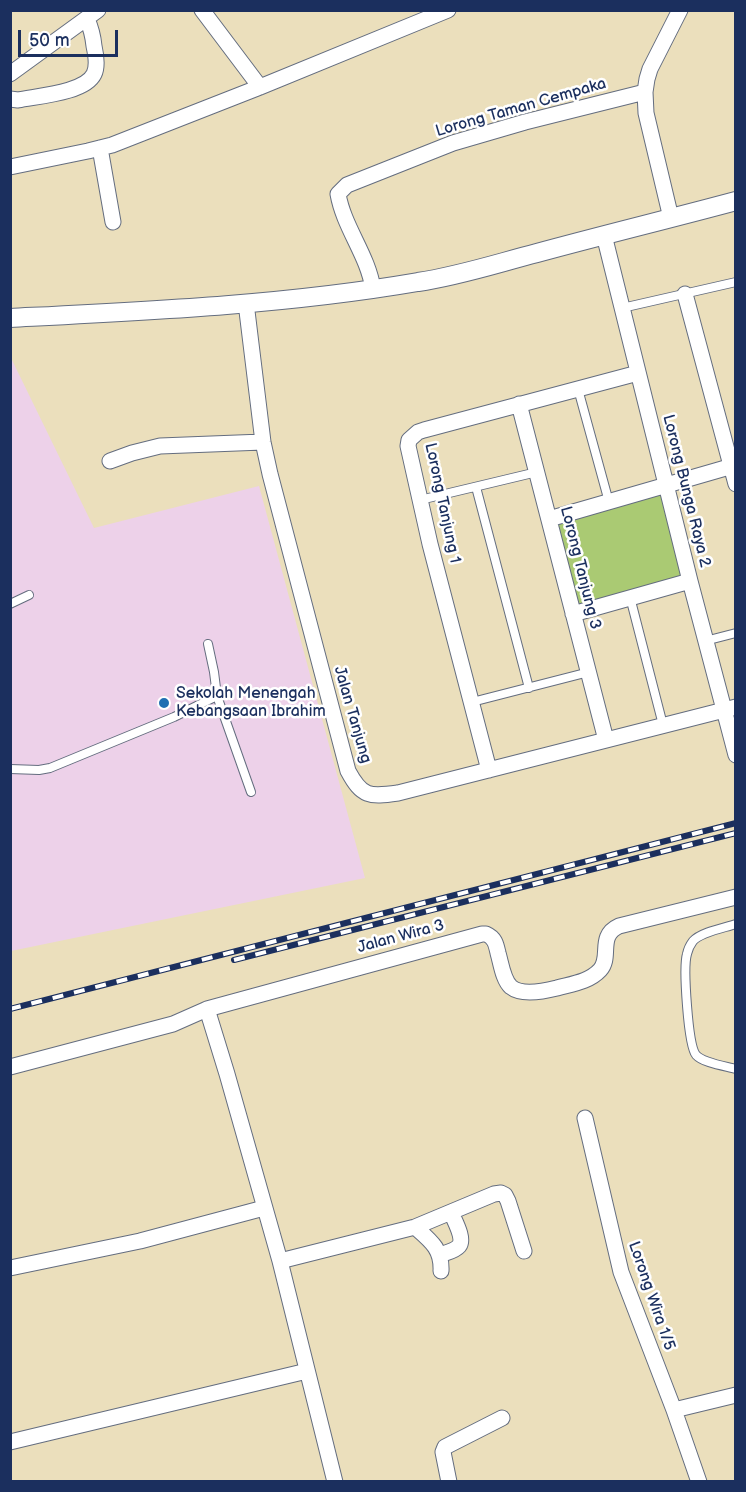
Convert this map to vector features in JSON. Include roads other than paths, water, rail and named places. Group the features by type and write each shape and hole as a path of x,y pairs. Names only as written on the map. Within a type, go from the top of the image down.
{"street":[{"path":"202,10 260,87"},
{"path":"10,167 100,148 260,87 448,10"},
{"path":"671,218 646,113 645,92 650,69 680,10"},
{"path":"10,74 92,15"},
{"path":"10,99 18,100 74,89 90,80 95,73 96,58 91,27 92,15"},
{"name":"Lorong Taman Cempaka","path":"373,289 368,267 341,209 338,194 347,185 453,143 525,122 645,92"},
{"path":"100,148 113,222"},
{"path":"10,318 246,303 420,282 735,204"},
{"name":"Lorong Bunga Raya 2","path":"604,235 705,640 729,708 735,755"},
{"path":"685,294 733,466 735,484"},
{"name":"Jalan Tanjung","path":"246,303 263,442 281,520 348,771 361,790 378,796 398,793 729,708"},
{"name":"Lorong Tanjung 1","path":"489,770 430,544 408,446 409,440 413,435 424,430 638,373"},
{"name":"Lorong Tanjung 3","path":"519,405 606,740"},
{"path":"110,461 147,448 160,446 263,442"},
{"path":"549,519 733,466"},
{"path":"573,614 690,581"},
{"name":"Jalan Wira 3","path":"10,1067 173,1024 207,1009 486,934 494,940 511,987 524,992 544,991 584,980 599,971 604,965 607,937 612,929 735,897"},
{"path":"207,1009 280,1261 335,1482"},
{"name":"Lorong Wira 1/5","path":"585,1118 621,1272 699,1482"},
{"path":"280,1261 415,1227 501,1193 508,1201 524,1251"},
{"path":"10,1268 140,1241 264,1208"},
{"path":"440,1255 460,1245 458,1229 451,1212"},
{"path":"415,1227 440,1255 441,1271"},
{"path":"10,1442 307,1371"},
{"path":"674,1410 735,1395"},
{"path":"449,1482 443,1452 445,1447 502,1418"}],"lane":[{"path":"622,308 735,282"},
{"path":"578,389 609,502"},
{"path":"420,500 537,472"},
{"path":"476,487 529,688"},
{"path":"10,604 29,595"},
{"path":"630,597 663,725"},
{"path":"705,640 735,633"},
{"path":"208,644 217,696 252,792"},
{"path":"472,702 589,672"},
{"path":"10,769 50,768 174,717 217,696"},
{"path":"735,924 698,936 687,952 685,969 691,1042 697,1055 707,1061 735,1069"}],"railway":[{"path":"10,1009 736,823"},
{"path":"234,960 736,833"}],"place":[{"name":"Sekolah Menengah Kebangsaan Ibrahim","path":"164,703"}]}
